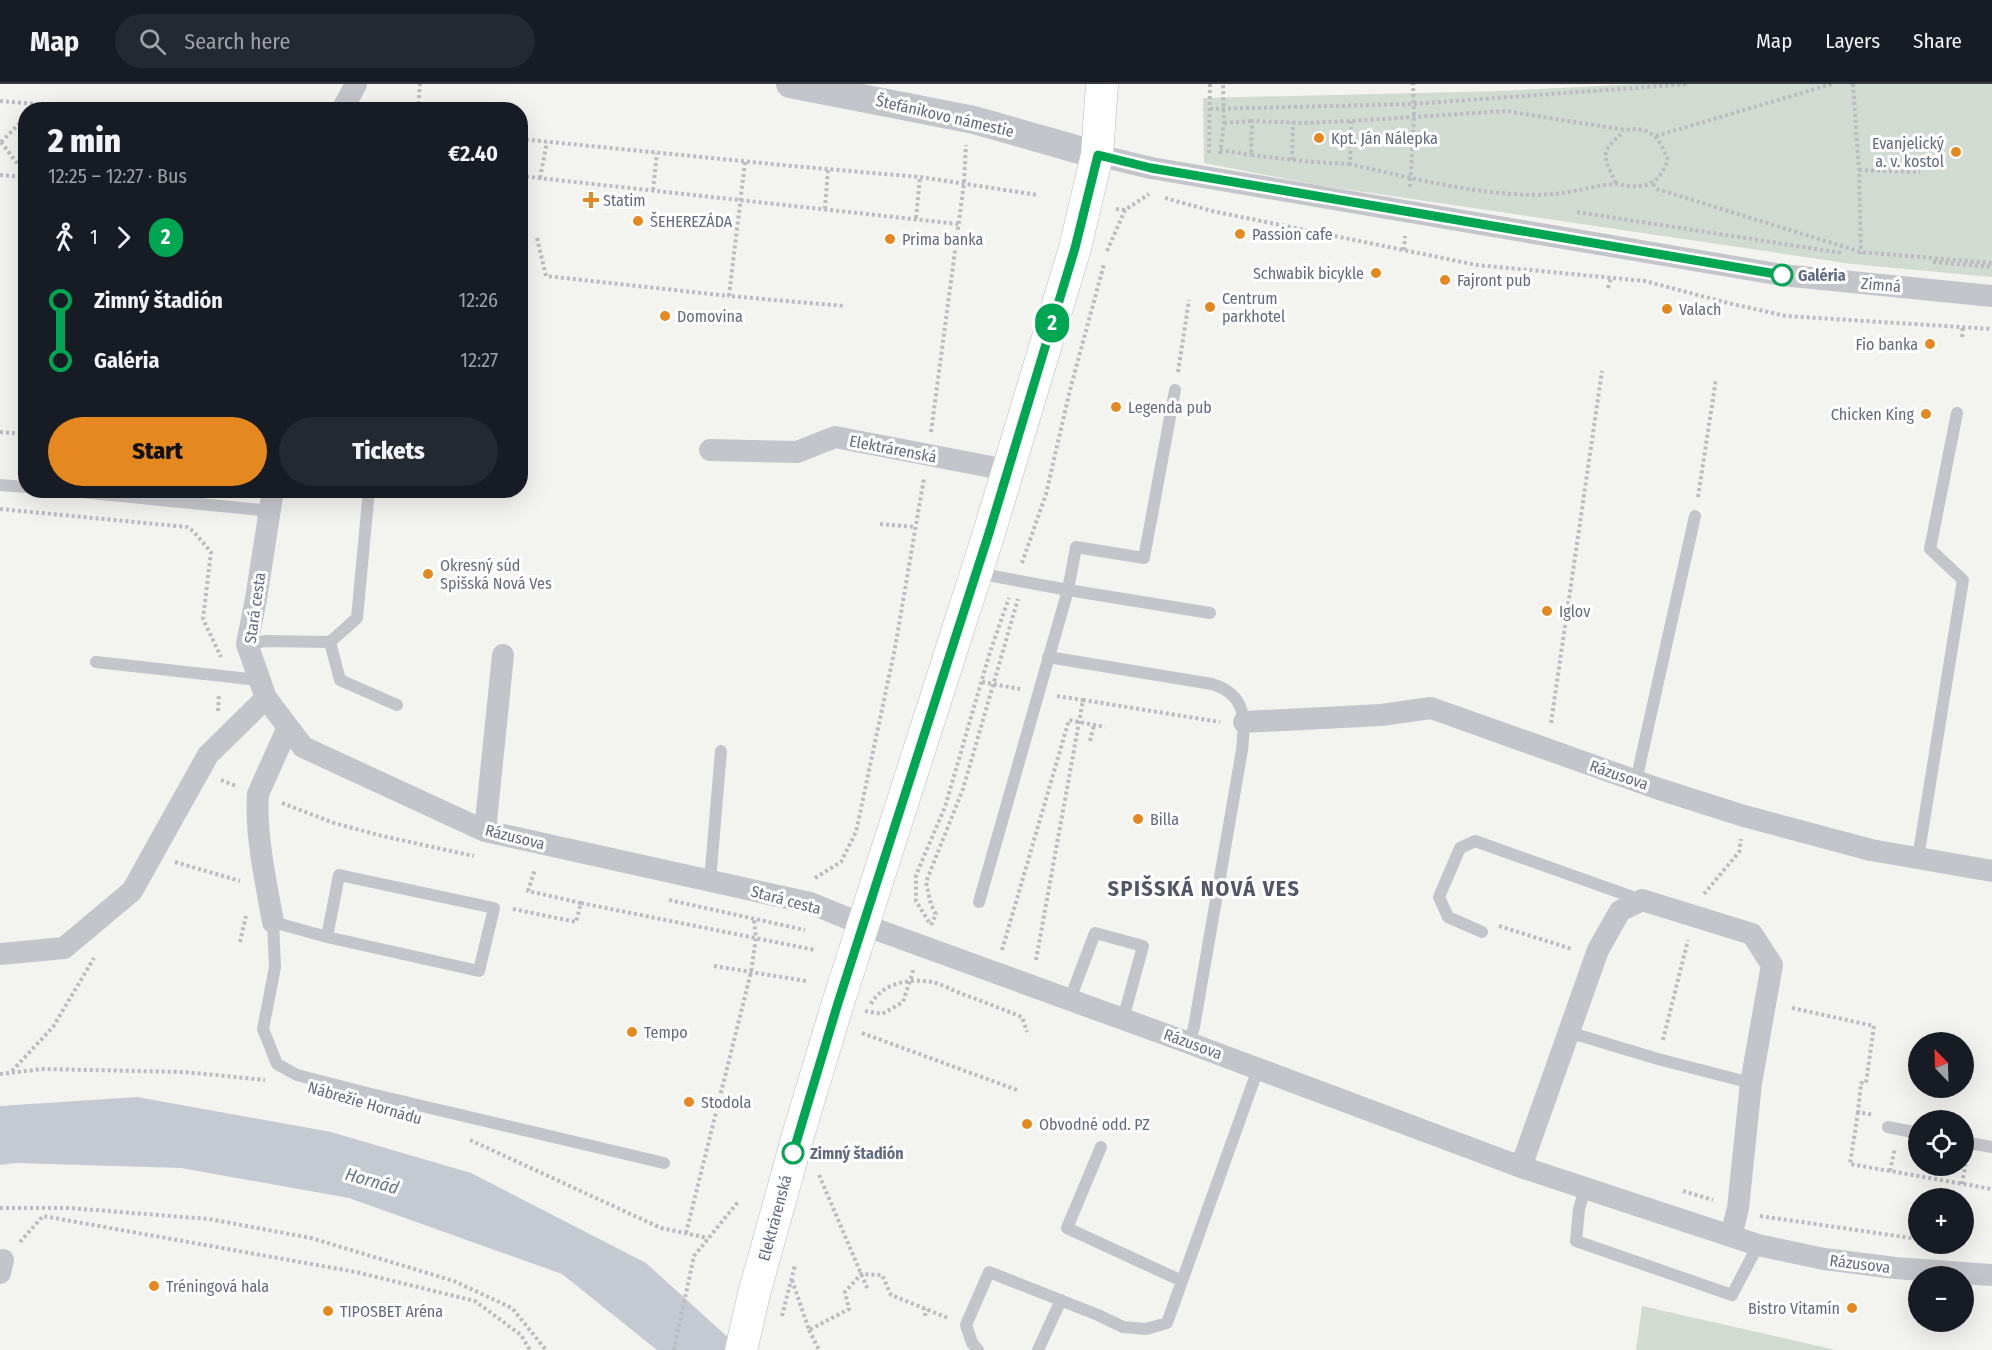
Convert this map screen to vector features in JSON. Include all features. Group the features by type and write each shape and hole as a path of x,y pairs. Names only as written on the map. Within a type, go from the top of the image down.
{"main road":[{"name":"Elektrárenská","path":"741,1350 754,1294 799,1132 838,1003 976,572 1075,248 1098,155 1102,84"}],"street":[{"path":"346,102 356,84"},
{"name":"Štefánikovo námestie","path":"790,84 974,120 1098,155"},
{"name":"Zimná","path":"1098,155 1151,168 1217,180 1782,275 1992,296"},
{"name":"Elektrárenská","path":"710,450 797,452 835,437 1007,470"},
{"name":"Stará cesta","path":"271,501 247,644 263,689 303,747"},
{"path":"485,831 503,656"},
{"path":"0,954 64,948 132,891 203,763 263,689"},
{"name":"Rázusova","path":"1244,722 1381,715 1431,708 1636,781 1744,816 1871,850 1992,871"},
{"path":"273,922 264,870 257,806 258,794 288,727"},
{"name":"Rázusova","path":"303,747 485,831 741,888"},
{"name":"Stará cesta","path":"741,888 810,903 864,925"},
{"path":"1521,1167 1596,956 1620,911 1642,900 1752,934 1772,964 1751,1083 1738,1208 1731,1236"},
{"name":"Rázusova","path":"864,925 929,938 1070,999 1521,1167 1758,1245 1824,1259 1895,1268 1992,1275"}],"lane":[{"path":"979,902 1068,590 1076,547 1144,558 1175,390"},
{"path":"1918,858 1963,580 1930,549 1957,413"},
{"path":"0,485 18,486"},
{"path":"214,498 271,501"},
{"path":"247,644 266,641 330,642 357,618 368,498"},
{"path":"1636,781 1695,516"},
{"path":"976,572 1019,582 1210,613"},
{"path":"330,642 340,680 397,705"},
{"path":"1048,657 1212,684 1229,690 1238,702 1244,722 1240,761 1194,1027 1189,1042"},
{"path":"96,662 220,677 263,689"},
{"path":"710,881 721,752"},
{"path":"1482,932 1448,917 1439,897 1460,848 1475,841 1642,900"},
{"path":"327,937 339,875 494,908 479,971 327,937 273,922 275,967 262,1029 277,1064 297,1074 371,1094 664,1162"},
{"path":"1070,999 1095,933 1143,946 1123,1018"},
{"path":"1568,1032 1658,1059 1751,1083"},
{"path":"978,1350 972,1343 966,1324 989,1272 1123,1327 1146,1329 1167,1323 1258,1069"},
{"path":"1888,1127 1908,1131"},
{"path":"1974,1144 1992,1147"},
{"path":"1101,1147 1067,1228 1182,1281"},
{"path":"1585,1189 1579,1209 1576,1241 1732,1295 1758,1245"},
{"path":"1038,1350 1061,1300"}],"path":[{"path":"419,102 420,84"},
{"path":"1210,84 1209,155 1219,157 1224,123 1223,84"},
{"path":"1404,250 1411,178 1413,84"},
{"path":"1210,109 1413,104 1689,84"},
{"path":"1656,136 1832,84"},
{"path":"1853,84 1859,170 1861,254"},
{"path":"0,101 18,102"},
{"path":"1220,150 1292,160 1350,164 1411,178 1510,193 1554,194 1616,183 1638,187 1653,184 1664,171 1668,160 1656,136 1639,128 1625,130 1506,111 1351,121 1224,123"},
{"path":"1251,155 1252,121"},
{"path":"1350,164 1351,121"},
{"path":"1292,160 1293,122"},
{"path":"18,125 0,142 18,166"},
{"path":"1616,183 1608,167 1605,154 1609,145 1625,130"},
{"path":"814,878 841,862 856,832 895,648 928,455 964,183 966,139"},
{"path":"528,140 920,177 1038,195"},
{"path":"544,180 547,142"},
{"path":"653,190 657,153"},
{"path":"729,296 745,162"},
{"path":"825,209 828,169"},
{"path":"1859,170 1920,172"},
{"path":"0,175 18,176"},
{"path":"528,177 958,224"},
{"path":"916,218 920,177"},
{"path":"1212,212 1217,180"},
{"path":"1399,184 1422,188"},
{"path":"1653,184 1657,189 1861,254"},
{"path":"838,1003 882,1014 903,1002 929,938 936,914 926,882 963,789 1019,582 1046,494 1070,390 1108,246 1125,210 1149,194 1212,212 1477,265 1645,281 1728,303 1786,315 1992,328"},
{"path":"1116,209 1125,210"},
{"path":"1202,216 1203,209"},
{"path":"1572,211 1861,254 1992,265"},
{"path":"537,238 546,276 844,306"},
{"path":"1608,288 1611,278"},
{"path":"1175,390 1189,300"},
{"path":"1726,311 1728,303"},
{"path":"1962,337 1963,326"},
{"path":"1551,718 1602,371"},
{"path":"1695,516 1716,379"},
{"path":"0,432 18,433"},
{"path":"0,509 187,527 193,531 211,552 203,619 222,659 216,746"},
{"path":"880,524 915,527"},
{"path":"932,925 923,915 916,900 916,875 945,807 990,652 1019,582"},
{"path":"1034,970 1083,700 1219,722 1244,722"},
{"path":"1000,957 1069,720 1105,726"},
{"path":"1090,741 1094,724"},
{"path":"1703,896 1739,852 1744,816"},
{"path":"169,860 246,884"},
{"path":"534,869 528,891 815,950"},
{"path":"510,920 513,909 576,922 581,903"},
{"path":"240,942 246,914"},
{"path":"1658,1059 1694,917"},
{"path":"686,1233 751,972 756,938 754,920"},
{"path":"1482,932 1486,922 1596,956"},
{"path":"929,938 932,925"},
{"path":"714,966 806,981"},
{"path":"868,1012 874,998 884,989 910,980 933,982 1022,1017 1027,1032"},
{"path":"1792,1008 1874,1026 1866,1083 1861,1083 1850,1164 1992,1189"},
{"path":"859,1044 865,1023"},
{"path":"862,1033 1017,1089"},
{"path":"0,1074 43,1068 185,1072 276,1081"},
{"path":"1858,1112 1886,1118 1888,1127"},
{"path":"461,1136 661,1228 708,1238"},
{"path":"816,1185 822,1165"},
{"path":"819,1175 868,1290"},
{"path":"1672,1188 1758,1216 1908,1238"},
{"path":"674,1350 694,1256 738,1202"},
{"path":"0,1208 69,1208 209,1219 311,1238 454,1281 512,1308 546,1350"},
{"path":"1,1265 43,1216 356,1272 475,1301 521,1335 530,1350"},
{"path":"780,1323 797,1259"},
{"path":"861,1274 882,1275 891,1295 966,1324"},
{"path":"809,1330 849,1309 845,1292 861,1274"},
{"path":"791,1280 803,1319 819,1350"},
{"path":"924,1316 926,1309"}],"shaded area":[{"path":"1637,84 1992,84 1992,277 1852,264 1317,185 1204,163 1203,98 1500,91"},
{"path":"1642,1306 1836,1350 1636,1350"}],"water":[{"name":"Hornád","path":"137,1097 331,1132 471,1173 646,1263 742,1350 657,1350 562,1274 349,1198 181,1168 16,1163 0,1165 0,1106"}],"bus line":[{"name":"2","path":"793,1153 838,1003 989,533 1075,248 1098,155 1151,168 1782,275"}],"place":[{"name":"Kpt. Ján Nálepka","path":"1319,138"},
{"name":"Evanjelický a. v. kostol","path":"1956,152"},
{"name":"Statim","path":"591,200"},
{"name":"ŠEHEREZÁDA","path":"638,221"},
{"name":"Passion cafe","path":"1240,234"},
{"name":"Prima banka","path":"890,239"},
{"name":"Schwabik bicykle","path":"1376,273"},
{"name":"Galéria","path":"1782,275"},
{"name":"Fajront pub","path":"1445,280"},
{"name":"Centrum parkhotel","path":"1210,307"},
{"name":"Valach","path":"1667,309"},
{"name":"Domovina","path":"665,316"},
{"name":"Fio banka","path":"1930,344"},
{"name":"Legenda pub","path":"1116,407"},
{"name":"Chicken King","path":"1926,414"},
{"name":"Okresný súd Spišská Nová Ves","path":"428,574"},
{"name":"Iglov","path":"1547,611"},
{"name":"Billa","path":"1138,819"},
{"name":"Tempo","path":"632,1032"},
{"name":"Stodola","path":"689,1102"},
{"name":"Obvodné odd. PZ","path":"1027,1124"},
{"name":"Zimný štadión","path":"793,1153"},
{"name":"Tréningová hala","path":"154,1286"},
{"name":"Bistro Vitamín","path":"1852,1308"},
{"name":"TIPOSBET Aréna","path":"328,1311"}],"district":[{"name":"SPIŠSKÁ NOVÁ VES","path":"1204,888"}]}
